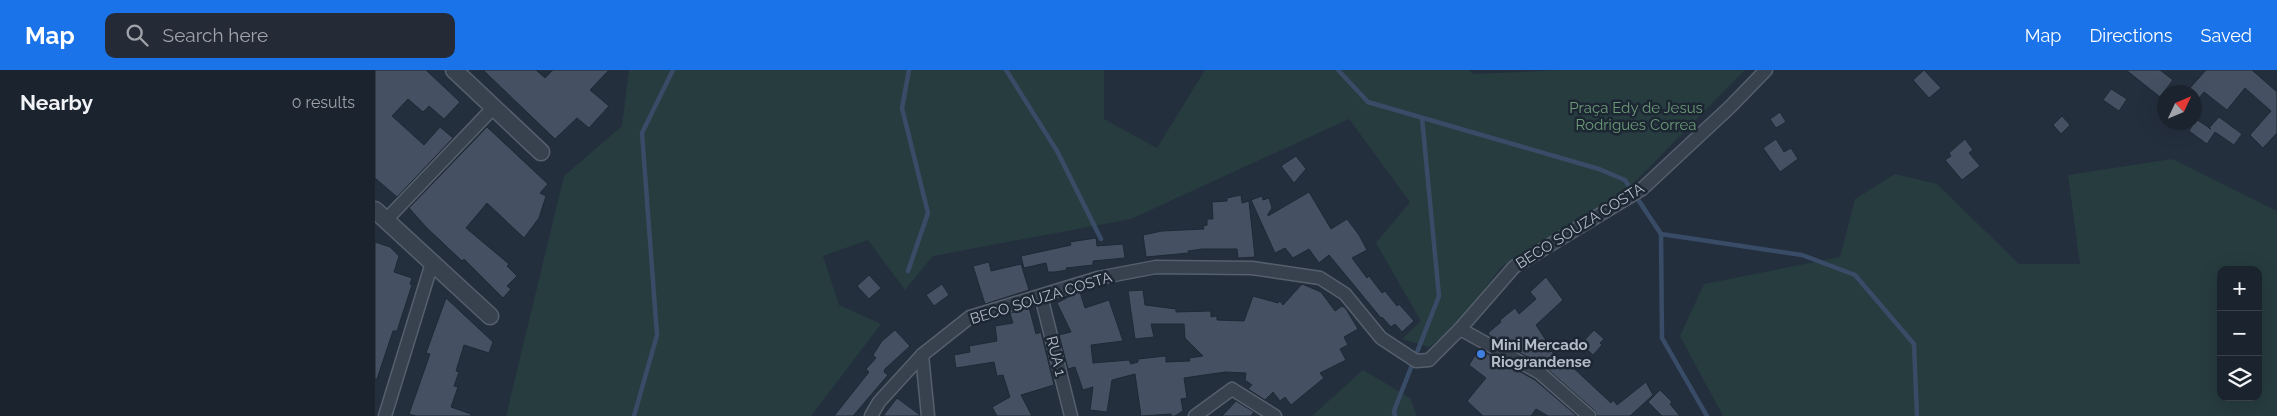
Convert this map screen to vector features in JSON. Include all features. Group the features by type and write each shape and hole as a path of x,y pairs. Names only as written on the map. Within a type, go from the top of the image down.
{"street":[{"path":"454,70 541,152"},
{"name":"BECO SOUZA COSTA","path":"871,416 879,402 922,355 970,317 1098,278 1156,268 1252,268 1320,278 1345,294 1381,338 1416,361 1429,360 1460,329 1514,267 1642,189 1730,107 1766,70"},
{"path":"490,316 380,215 494,107"},
{"path":"385,416 433,263"},
{"name":"RUA 1","path":"1041,296 1071,416"},
{"path":"1460,329 1540,374 1589,416"},
{"path":"922,355 928,416"},
{"path":"1195,416 1232,388 1275,416"}],"green space":[{"name":"Praça Edy de Jesus Rodrigues Correa","path":"629,70 1104,70 1104,119 1157,148 1205,70 1468,70 1474,74 1562,70 1745,70 1624,193 1501,267 1459,324 1429,347 1402,339 1421,321 1376,243 1410,202 1349,119 1131,219 933,256 905,290 868,240 823,256 839,305 881,324 811,416 506,416 564,176 622,126"},
{"path":"2172,159 2277,211 2277,416 1723,416 1680,336 1704,284 1840,257 1855,199 1895,174 1937,184 2019,264 2080,264 2068,175"},
{"path":"1363,370 1410,398 1417,416 1312,416"}],"building":[{"path":"375,70 426,70 460,102 444,119 429,106 423,112 408,99 392,116 424,145 440,127 453,138 397,197 375,178"},
{"path":"483,70 536,70 545,78 553,70 609,70 590,90 609,106 589,128 577,118 555,139"},
{"path":"1924,70 1941,88 1929,98 1913,80"},
{"path":"2126,70 2160,70 2173,80 2169,85 2157,85 2157,95"},
{"path":"2206,70 2252,70 2277,92 2277,133 2263,148 2250,135 2271,111 2245,88 2227,110 2204,92 2202,94 2202,85 2193,85"},
{"path":"2111,89 2127,99 2119,111 2103,100"},
{"path":"1780,112 1786,122 1776,128 1770,119"},
{"path":"2062,116 2070,125 2061,134 2053,125"},
{"path":"2219,117 2242,134 2234,145 2215,132 2207,144 2189,131 2202,130 2202,123 2209,128"},
{"path":"487,127 548,184 540,193 546,196 539,218 524,238 487,203 466,228 509,264 507,266 517,276 507,286 511,289 503,298 464,259 462,261 427,228 409,208"},
{"path":"1776,139 1784,152 1791,148 1798,159 1780,172 1763,148"},
{"path":"1965,139 1973,150 1969,153 1980,166 1962,180 1945,160 1951,156 1949,153"},
{"path":"1296,156 1306,169 1294,183 1281,166"},
{"path":"1309,192 1331,229 1347,219 1359,235 1367,250 1352,258 1367,278 1369,276 1382,293 1385,291 1397,306 1399,304 1414,321 1402,332 1395,324 1391,327 1381,318 1329,255 1319,263 1309,249 1293,258 1285,248 1275,253 1251,200 1262,196 1263,200 1269,198 1272,208 1268,216"},
{"path":"1241,195 1242,203 1249,201 1255,257 1238,258 1237,249 1202,249 1188,251 1189,253 1146,257 1143,235 1162,231 1204,229 1203,226 1207,225 1207,219 1213,219 1212,202 1227,201 1227,198"},
{"path":"1096,238 1097,246 1123,244 1125,258 1093,261 1093,265 1066,268 1067,270 1055,272 1048,272 1046,263 1024,268 1021,256 1071,245 1070,242"},
{"path":"375,242 390,247 399,256 394,272 412,278 410,284 412,285 397,331 393,331 377,379 375,379"},
{"path":"989,262 991,271 1021,264 1029,290 985,304 973,266"},
{"path":"869,275 881,288 869,299 857,286"},
{"path":"1546,277 1563,300 1536,325 1547,342 1545,345 1565,365 1567,362 1611,403 1613,400 1617,405 1646,382 1653,395 1630,416 1597,416 1594,410 1545,367 1489,335 1488,333 1501,322 1500,320 1515,308 1519,314 1536,299 1530,292"},
{"path":"942,284 949,295 934,306 926,295"},
{"path":"1302,284 1321,292 1335,311 1342,306 1346,309 1358,329 1344,337 1348,345 1340,349 1346,360 1320,373 1324,378 1291,405 1285,397 1280,401 1273,392 1265,400 1248,389 1252,385 1245,380 1246,373 1225,372 1184,378 1187,398 1181,399 1183,411 1175,416 1171,416 1171,414 1141,416 1135,374 1112,380 1107,412 1090,410 1093,387 1083,390 1075,367 1068,369 1059,335 1071,332 1057,303 1076,293 1080,292 1085,308 1109,300 1123,341 1091,345 1093,363 1129,360 1131,364 1138,362 1138,359 1166,356 1166,362 1190,361 1189,358 1203,356 1185,338 1184,324 1151,324 1154,337 1135,339 1128,291 1143,290 1145,305 1176,309 1176,312 1211,311 1211,317 1217,316 1217,320 1244,321 1253,296 1278,303 1280,301 1283,305"},
{"path":"446,298 493,342 489,353 464,345 456,371 459,372 454,386 458,387 451,407 471,414 471,416 416,416 409,414 430,354 426,353"},
{"path":"1029,307 1036,334 1041,332 1054,385 1021,395 1032,416 997,416 992,407 1010,397 1003,375 997,376 994,362 956,368 954,355 970,352 969,346 997,341 995,326 1013,323 1010,313"},
{"path":"895,330 910,346 885,369 884,372 888,375 853,416 834,416 869,372 866,369 876,358 873,355 882,341"},
{"path":"1594,330 1604,339 1600,343 1602,345 1593,355 1581,344"},
{"path":"1479,349 1535,380 1577,416 1548,416 1536,409 1531,416 1483,416 1467,401 1486,378 1469,365"},
{"path":"1660,390 1672,402 1670,404 1680,416 1662,416 1648,402"},
{"path":"897,398 920,415 920,416 883,416"},
{"path":"1236,401 1254,412 1251,416 1222,416"}],"waterway":[{"path":"634,416 657,335 642,133 673,70"},
{"path":"908,271 928,213 902,108 909,70"},
{"path":"1006,70 1057,151 1101,239"},
{"path":"1338,70 1368,102 1599,169 1625,180 1661,234 1662,338 1707,416"},
{"path":"1395,416 1394,411 1439,296 1422,118"},
{"path":"1661,234 1802,255 1855,275 1914,344 1917,416"}],"place":[{"name":"Mini Mercado Riograndense","path":"1481,354"}]}
